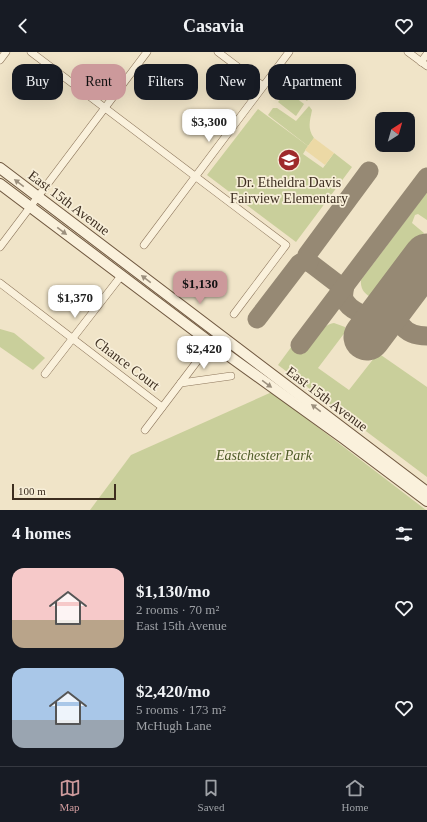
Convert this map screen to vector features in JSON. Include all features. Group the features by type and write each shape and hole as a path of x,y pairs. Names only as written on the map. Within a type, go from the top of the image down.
{"main road":[{"name":"East 15th Avenue","path":"0,168 427,492"},
{"name":"East 15th Avenue","path":"0,184 211,344 427,501"}],"street":[{"path":"0,60 6,52"},
{"path":"30,52 286,245 234,314"},
{"path":"0,247 147,52"},
{"path":"218,52 263,86"},
{"path":"144,245 288,52"},
{"path":"408,52 424,64 427,54"},
{"path":"44,374 121,276"},
{"name":"Chance Court","path":"0,283 162,408"},
{"path":"145,430 211,344"},
{"path":"181,383 231,376"}],"green space":[{"path":"280,100 299,100 304,104 296,116 278,102"},
{"path":"309,106 312,110 310,131 314,138 308,146 268,115 273,108 277,108 296,121"},
{"path":"258,109 308,146 303,154 323,168 334,153 352,167 296,242 207,175"},
{"path":"427,192 427,220 418,214 415,215 412,223 424,233 376,297 370,297 362,289 361,280"},
{"path":"334,323 345,327 346,331 318,368 349,390 378,353 427,387 427,477 278,365 292,346 303,354 324,327"},
{"path":"0,329 14,333 45,358 33,370 0,347"},
{"name":"Eastchester Park","path":"272,392 426,510 90,510 131,455"}],"sand":[{"path":"314,138 334,153 325,165 305,150"}],"taxiway":[{"path":"343,288 309,262 307,255 369,171"},
{"path":"300,345 427,177"},
{"path":"257,319 299,264 302,262 309,262"},
{"path":"345,286 344,299 346,303 354,310 373,316 389,308"},
{"path":"396,298 396,313 401,325 412,333 427,336"}],"runway":[{"path":"367,337 427,257"}],"place":[{"name":"Dr. Etheldra Davis Fairview Elementary","path":"289,160"}]}
